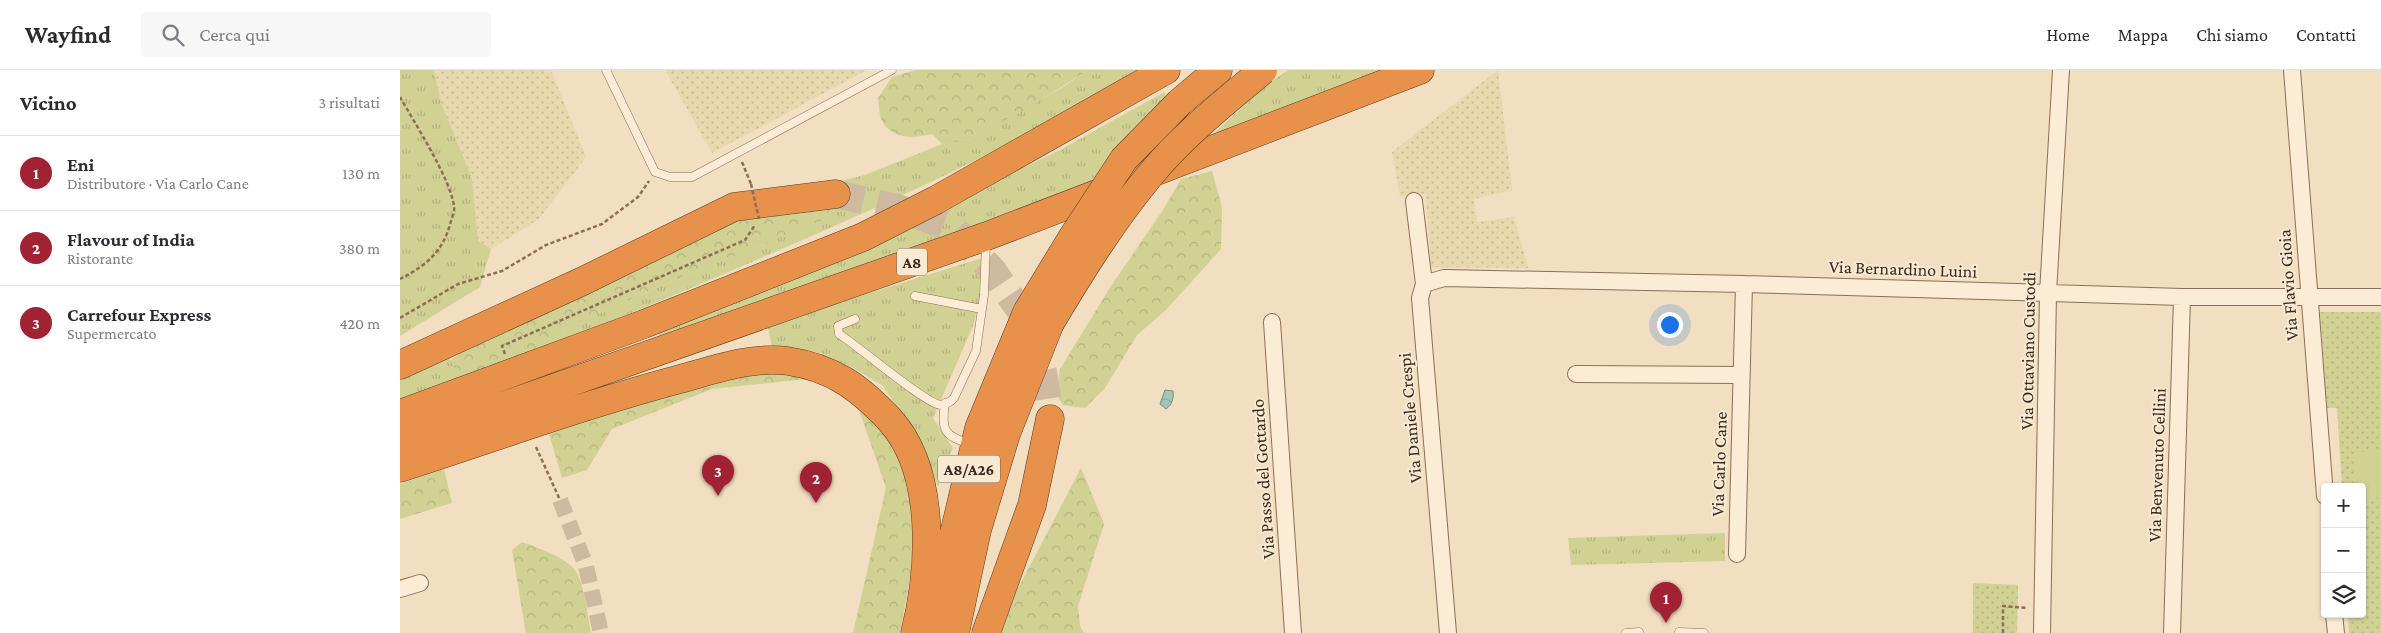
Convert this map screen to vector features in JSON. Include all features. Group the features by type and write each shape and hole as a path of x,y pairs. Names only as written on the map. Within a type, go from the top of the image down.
{"highway":[{"name":"A8","path":"400,414 644,324 863,237 936,200 1166,70"},
{"path":"955,633 977,530 1039,318 1072,238 1124,159 1180,102 1218,70"},
{"path":"1039,318 1151,174 1200,123 1263,70"},
{"name":"A8","path":"400,442 987,236 1420,70"},
{"path":"400,365 583,281 734,207 836,194"},
{"name":"A8/A26","path":"931,633 979,428 1039,318"},
{"path":"400,468 648,388 728,366 756,361 786,361 828,372 849,382 875,404 898,429 911,453 919,475 928,532 920,614 915,633"},
{"path":"986,633 1032,505 1050,419"}],"street":[{"name":"Via Ottaviano Custodi","path":"2042,633 2048,293 2061,70"},
{"name":"Via Flavio Gioia","path":"2292,70 2324,483"},
{"name":"Via Daniele Crespi","path":"1414,200 1424,284 1420,298 1448,633"},
{"name":"Via Bernardino Luini","path":"1424,284 1444,278 1744,284 2182,297 2381,297"},
{"name":"Via Carlo Cane","path":"1737,554 1744,284"},
{"name":"Via Benvenuto Cellini","path":"2172,633 2182,297"},
{"name":"Via Passo del Gottardo","path":"1272,322 1293,633"},
{"path":"1576,374 1742,375"},
{"path":"400,589 420,583"},
{"path":"2334,618 2336,633"}],"lane":[{"path":"606,70 655,172 670,177 692,177 738,154 752,143 892,70"},
{"path":"855,319 838,326 839,334 858,346 921,396 939,405 945,404 954,398 976,351 982,309 987,236"},
{"path":"915,296 982,309"},
{"path":"945,404 942,418 944,429 948,436 970,444"},
{"path":"1626,633 1639,632"},
{"path":"1679,632 1704,633"}],"path":[{"path":"400,98 449,187 455,208 448,233 435,256 417,270 400,279"},
{"path":"507,360 502,346 746,240 759,219 751,184 738,154"},
{"path":"400,318 458,284 502,271 546,245 602,224 638,197 655,172"},
{"path":"536,446 560,500"},
{"path":"2003,633 2004,606 2042,609"}],"shaded area":[{"path":"434,70 551,70 586,157 539,219 491,249 478,241 472,178 441,103"},
{"path":"665,70 867,70 712,153"},
{"path":"1498,70 1512,190 1474,199 1477,222 1514,217 1528,268 1431,267 1426,194 1400,196 1392,152"}],"green space":[{"path":"400,70 434,70 441,103 472,178 478,241 491,249 480,287 400,336"},
{"path":"916,70 1088,70 1028,108 969,140 942,144 932,134 911,137 898,135 892,132 881,119 878,98 892,77"},
{"path":"1088,70 1146,70 1013,142 878,207 670,297 560,341 565,328 682,277 827,218 841,181 865,175 942,144 969,140 1063,87"},
{"path":"1288,70 1383,70 1209,138 1264,87"},
{"path":"1164,92 1168,99 1127,139 1085,188 661,340 658,332 823,264 1058,151"},
{"path":"1212,171 1222,207 1221,249 1166,310 1137,335 1105,388 1085,408 1063,405 1056,394 1060,369 1111,286 1163,210 1181,179"},
{"path":"833,202 828,218 682,277 565,328 560,341 462,380 450,361 476,340 731,219"},
{"path":"992,255 973,326 933,418 953,448 938,487 918,437 882,385 851,367 820,353 772,346 768,328 811,311"},
{"path":"2320,312 2381,312 2381,633 2349,633 2348,618 2366,618 2366,483 2342,483 2337,408 2327,408"},
{"path":"447,354 462,380 400,401 400,377"},
{"path":"792,369 806,379 712,389 612,429 587,470 562,478 549,434 715,377"},
{"path":"856,401 876,412 902,459 915,504 914,556 900,633 853,633 886,488"},
{"path":"2381,450 2381,497 2366,499 2366,483 2357,483 2353,453"},
{"path":"1081,468 1104,524 1078,606 1080,626 1084,633 999,633 1011,602"},
{"path":"444,469 452,503 400,519 400,484"},
{"path":"1725,533 1725,561 1571,565 1568,538"},
{"path":"522,542 557,556 574,569 583,590 591,633 526,633 512,550"},
{"path":"1973,583 2018,585 2017,633 1973,633"}],"water":[{"path":"1165,390 1173,391 1173,399 1166,409 1160,404"}],"tunnel":[{"path":"836,194 897,208 953,228 993,271 1028,322 1043,372 1050,419"},
{"path":"560,500 586,566 601,633"}],"place":[{"name":"Carrefour Express","path":"718,496"},
{"name":"Flavour of India","path":"816,503"},
{"name":"Eni","path":"1666,623"}]}
